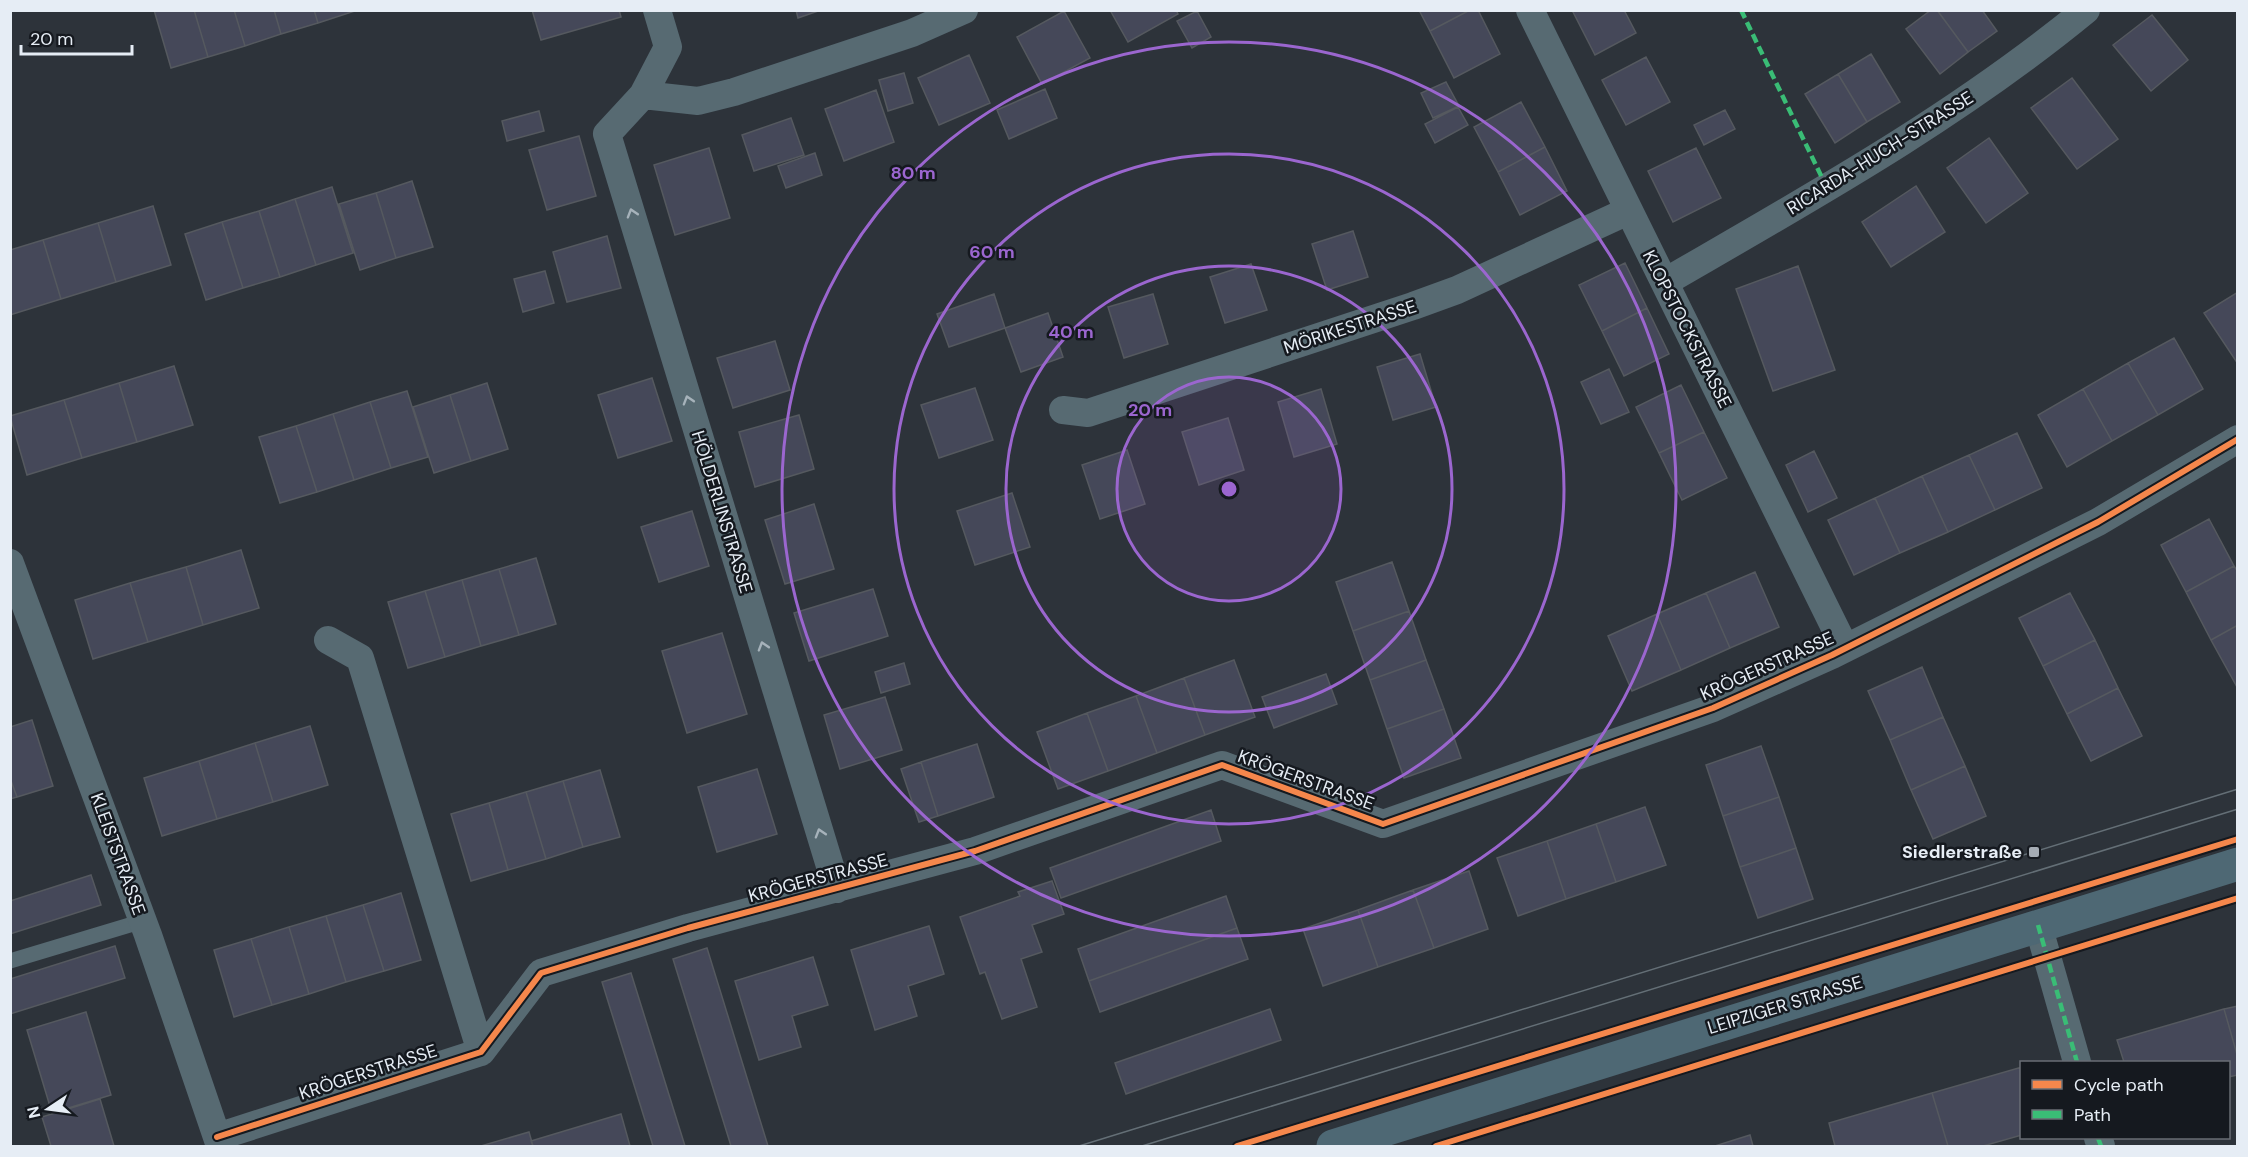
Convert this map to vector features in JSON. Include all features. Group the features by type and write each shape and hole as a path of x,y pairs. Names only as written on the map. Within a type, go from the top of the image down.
{"street":[{"path":"657,10 668,47 643,95 698,101 734,92 912,33 964,10"},
{"name":"KLOPSTOCKSTRASSE","path":"1530,10 1845,648"},
{"name":"RICARDA-HUCH-STRASSE","path":"1665,282 1925,129 1991,85 2086,10"},
{"name":"HÖLDERLINSTRASSE","path":"643,95 608,134 837,889"},
{"name":"MÖRIKESTRASSE","path":"1063,410 1088,413 1413,306 1457,290 1628,211"},
{"name":"KRÖGERSTRASSE","path":"219,1142 481,1052 541,973 688,928 975,850 1222,765 1383,824 1713,708 1845,648 2098,522 2238,439"},
{"name":"KLEISTSTRASSE","path":"10,563 142,921 219,1142"},
{"path":"328,640 360,658 481,1052"},
{"name":"LEIPZIGER STRASSE","path":"1333,1146 2238,864"},
{"path":"2038,926 2077,1061"}],"lane":[{"path":"10,961 142,921"}],"building":[{"path":"154,10 194,10 208,57 171,68"},
{"path":"194,10 234,10 245,46 208,57"},
{"path":"234,10 274,10 281,34 245,46"},
{"path":"274,10 314,10 318,23 281,34"},
{"path":"314,10 354,10 355,11 318,23"},
{"path":"532,10 619,10 621,17 541,40"},
{"path":"796,10 821,10 798,18"},
{"path":"1110,10 1176,10 1178,14 1128,42"},
{"path":"1419,10 1470,10 1430,31"},
{"path":"1470,10 1478,10 1500,54 1454,78 1430,31"},
{"path":"1572,10 1624,10 1636,33 1595,55"},
{"path":"1931,10 1937,10 1968,52 1940,74 1906,29"},
{"path":"1937,10 1982,10 1997,31 1968,52"},
{"path":"1064,11 1090,58 1042,84 1017,37"},
{"path":"1197,11 1211,37 1192,48 1177,21"},
{"path":"2152,15 2188,60 2151,91 2113,45"},
{"path":"1871,54 1900,102 1867,122 1838,74"},
{"path":"969,55 990,103 939,125 918,78"},
{"path":"1646,57 1670,102 1626,125 1602,80"},
{"path":"904,73 913,103 888,111 879,80"},
{"path":"1838,74 1867,122 1835,143 1805,94"},
{"path":"2072,78 2118,139 2077,169 2031,108"},
{"path":"1446,82 1459,106 1433,118 1421,93"},
{"path":"1045,89 1057,118 1009,139 997,110"},
{"path":"876,90 894,142 844,161 825,109"},
{"path":"1521,102 1545,147 1498,172 1474,127"},
{"path":"1458,107 1468,125 1435,143 1425,124"},
{"path":"1725,110 1735,129 1704,145 1694,125"},
{"path":"539,111 544,131 507,141 502,121"},
{"path":"791,118 804,155 754,171 742,135"},
{"path":"579,136 596,196 547,210 529,150"},
{"path":"1989,138 2028,193 1986,223 1947,168"},
{"path":"1545,147 1567,191 1520,215 1498,172"},
{"path":"709,148 730,218 675,235 654,165"},
{"path":"1696,148 1721,198 1673,222 1648,171"},
{"path":"815,153 822,175 786,188 778,166"},
{"path":"412,181 433,247 396,258 376,193"},
{"path":"1916,186 1945,232 1891,267 1862,222"},
{"path":"332,187 353,253 316,265 295,199"},
{"path":"376,193 396,258 360,270 339,204"},
{"path":"295,199 316,265 280,277 259,211"},
{"path":"153,206 171,265 116,282 98,223"},
{"path":"259,211 280,277 243,288 222,222"},
{"path":"222,222 243,288 206,300 185,234"},
{"path":"98,223 116,282 61,299 43,240"},
{"path":"1353,231 1368,277 1327,290 1312,244"},
{"path":"607,236 621,288 567,302 553,252"},
{"path":"43,240 61,299 10,315 10,250"},
{"path":"1625,263 1647,308 1602,331 1579,285"},
{"path":"1251,264 1267,310 1225,323 1210,277"},
{"path":"1798,266 1835,370 1773,391 1736,289"},
{"path":"545,271 554,303 523,312 514,279"},
{"path":"2238,292 2238,364 2204,313"},
{"path":"994,294 1005,328 949,347 937,314"},
{"path":"1153,294 1168,344 1124,358 1108,307"},
{"path":"1647,308 1669,354 1624,376 1602,331"},
{"path":"1048,313 1063,357 1021,372 1005,328"},
{"path":"2174,338 2203,389 2158,415 2128,363"},
{"path":"775,341 790,390 733,408 717,358"},
{"path":"1420,354 1436,407 1393,420 1377,367"},
{"path":"2128,363 2158,415 2112,441 2083,389"},
{"path":"174,366 193,425 137,442 119,383"},
{"path":"1609,369 1629,412 1601,424 1581,382"},
{"path":"652,378 672,441 618,458 598,395"},
{"path":"119,383 137,442 82,458 64,400"},
{"path":"487,383 508,449 471,461 450,395"},
{"path":"1681,385 1704,432 1659,453 1636,407"},
{"path":"975,388 993,440 939,458 921,405"},
{"path":"1321,389 1337,444 1294,457 1278,402"},
{"path":"2083,389 2112,441 2067,467 2038,415"},
{"path":"407,391 428,457 391,468 370,402"},
{"path":"450,395 471,461 434,473 413,407"},
{"path":"64,400 82,458 27,475 10,416"},
{"path":"370,402 391,468 354,480 333,414"},
{"path":"333,414 354,480 317,492 296,426"},
{"path":"799,415 814,469 755,487 739,432"},
{"path":"1228,418 1244,470 1199,485 1182,432"},
{"path":"296,426 317,492 280,503 259,437"},
{"path":"1704,432 1727,478 1682,500 1659,453"},
{"path":"2017,433 2042,488 1995,510 1969,455"},
{"path":"1127,450 1145,504 1100,519 1082,465"},
{"path":"1814,451 1837,498 1808,512 1786,465"},
{"path":"1969,455 1995,510 1948,532 1922,476"},
{"path":"1922,476 1948,532 1900,553 1875,498"},
{"path":"1012,493 1030,547 975,565 957,511"},
{"path":"1875,498 1900,553 1854,575 1828,520"},
{"path":"814,504 834,569 785,584 765,520"},
{"path":"692,511 709,566 659,582 641,527"},
{"path":"2209,519 2234,566 2186,592 2161,545"},
{"path":"241,550 259,608 203,625 186,567"},
{"path":"536,558 556,624 519,635 499,569"},
{"path":"1392,562 1409,611 1353,631 1336,582"},
{"path":"2234,566 2238,572 2238,625 2211,640 2186,592"},
{"path":"186,567 203,625 148,642 130,583"},
{"path":"499,569 519,635 481,646 462,580"},
{"path":"1755,572 1779,627 1730,648 1706,593"},
{"path":"462,580 481,646 445,657 425,591"},
{"path":"130,583 148,642 93,659 75,600"},
{"path":"873,589 888,636 809,661 794,613"},
{"path":"425,591 445,657 408,668 388,602"},
{"path":"1706,593 1730,648 1681,670 1657,614"},
{"path":"2070,593 2095,640 2043,666 2019,618"},
{"path":"1409,611 1426,660 1370,680 1353,631"},
{"path":"1657,614 1681,670 1632,691 1608,636"},
{"path":"2238,625 2238,686 2237,687 2211,640"},
{"path":"722,633 747,714 687,733 662,651"},
{"path":"2095,640 2118,688 2067,714 2043,666"},
{"path":"1234,660 1255,717 1205,735 1184,678"},
{"path":"1426,660 1444,709 1387,729 1370,680"},
{"path":"904,663 910,684 881,693 875,672"},
{"path":"1922,667 1943,717 1890,740 1868,691"},
{"path":"1326,674 1337,704 1274,728 1262,697"},
{"path":"1184,678 1205,735 1157,753 1136,696"},
{"path":"2118,688 2142,736 2091,761 2067,714"},
{"path":"1136,696 1157,753 1108,771 1087,713"},
{"path":"885,697 902,750 840,769 824,715"},
{"path":"1444,709 1461,758 1404,778 1387,729"},
{"path":"1087,713 1108,771 1058,789 1037,732"},
{"path":"1943,717 1965,766 1911,790 1890,740"},
{"path":"32,720 53,786 17,797 10,778 10,727"},
{"path":"310,726 328,785 273,802 255,743"},
{"path":"255,743 273,802 217,819 199,761"},
{"path":"977,744 994,797 938,816 921,762"},
{"path":"1761,746 1779,797 1723,816 1706,765"},
{"path":"199,761 217,819 162,836 144,778"},
{"path":"921,762 938,816 919,822 901,769"},
{"path":"1965,766 1986,816 1933,839 1911,790"},
{"path":"757,769 777,834 717,852 698,787"},
{"path":"600,770 620,837 583,847 563,781"},
{"path":"10,778 17,797 10,799"},
{"path":"563,781 583,847 546,859 526,792"},
{"path":"526,792 546,859 508,870 489,803"},
{"path":"1779,797 1796,848 1740,867 1723,816"},
{"path":"489,803 508,870 471,881 451,814"},
{"path":"1645,807 1666,865 1616,882 1596,824"},
{"path":"1211,810 1221,841 1061,898 1050,868"},
{"path":"1596,824 1616,882 1566,899 1547,841"},
{"path":"1547,841 1566,899 1518,916 1497,858"},
{"path":"1796,848 1813,899 1758,918 1740,867"},
{"path":"1469,871 1488,929 1434,948 1413,890"},
{"path":"91,875 101,905 10,934 10,901"},
{"path":"1052,881 1064,914 1032,925 1042,952 1021,959 1037,1007 1002,1019 985,972 980,974 960,917 1020,896 1018,892"},
{"path":"1413,890 1434,948 1378,967 1358,910"},
{"path":"401,893 421,960 384,971 363,905"},
{"path":"1226,896 1237,928 1089,981 1078,949"},
{"path":"363,905 384,971 346,982 326,916"},
{"path":"1358,910 1378,967 1323,986 1303,929"},
{"path":"326,916 346,982 309,994 289,927"},
{"path":"929,926 944,974 908,986 917,1016 875,1030 851,950"},
{"path":"289,927 309,994 272,1005 251,939"},
{"path":"1237,928 1248,959 1100,1012 1089,981"},
{"path":"251,939 272,1005 234,1017 214,950"},
{"path":"115,946 125,978 10,1014 10,979"},
{"path":"707,948 768,1146 731,1146 673,959"},
{"path":"813,957 828,1005 792,1016 801,1047 759,1060 735,981"},
{"path":"631,973 685,1146 653,1146 602,982"},
{"path":"2238,1006 2238,1058 2224,1009"},
{"path":"1270,1009 1281,1040 1126,1094 1115,1063"},
{"path":"2224,1009 2238,1058 2238,1075 2230,1077 2230,1061 2124,1061 2117,1040"},
{"path":"86,1012 111,1095 52,1113 27,1030"},
{"path":"2020,1068 2020,1136 1983,1146 1948,1146 1932,1093"},
{"path":"1932,1093 1948,1146 1835,1146 1829,1123"},
{"path":"100,1099 114,1146 51,1146 42,1117"},
{"path":"621,1114 630,1146 533,1146 531,1141"},
{"path":"529,1132 533,1146 481,1146"},
{"path":"1750,1135 1753,1146 1715,1146"}],"tram line":[{"path":"1079,1146 2238,789"},
{"path":"1142,1146 2238,809"}],"marked path":[{"path":"1741,10 1827,188"},
{"path":"2038,925 2077,1061"},
{"path":"2098,1139 2101,1146"}],"cycle path":[{"path":"217,1137 481,1052 541,973 688,928 975,851 1222,765 1383,824 1713,708 1832,655 2098,522 2238,439"},
{"path":"1237,1146 2238,839"},
{"path":"1436,1146 2238,898"}],"place":[{"name":"Siedlerstraße","path":"2034,852"}]}
